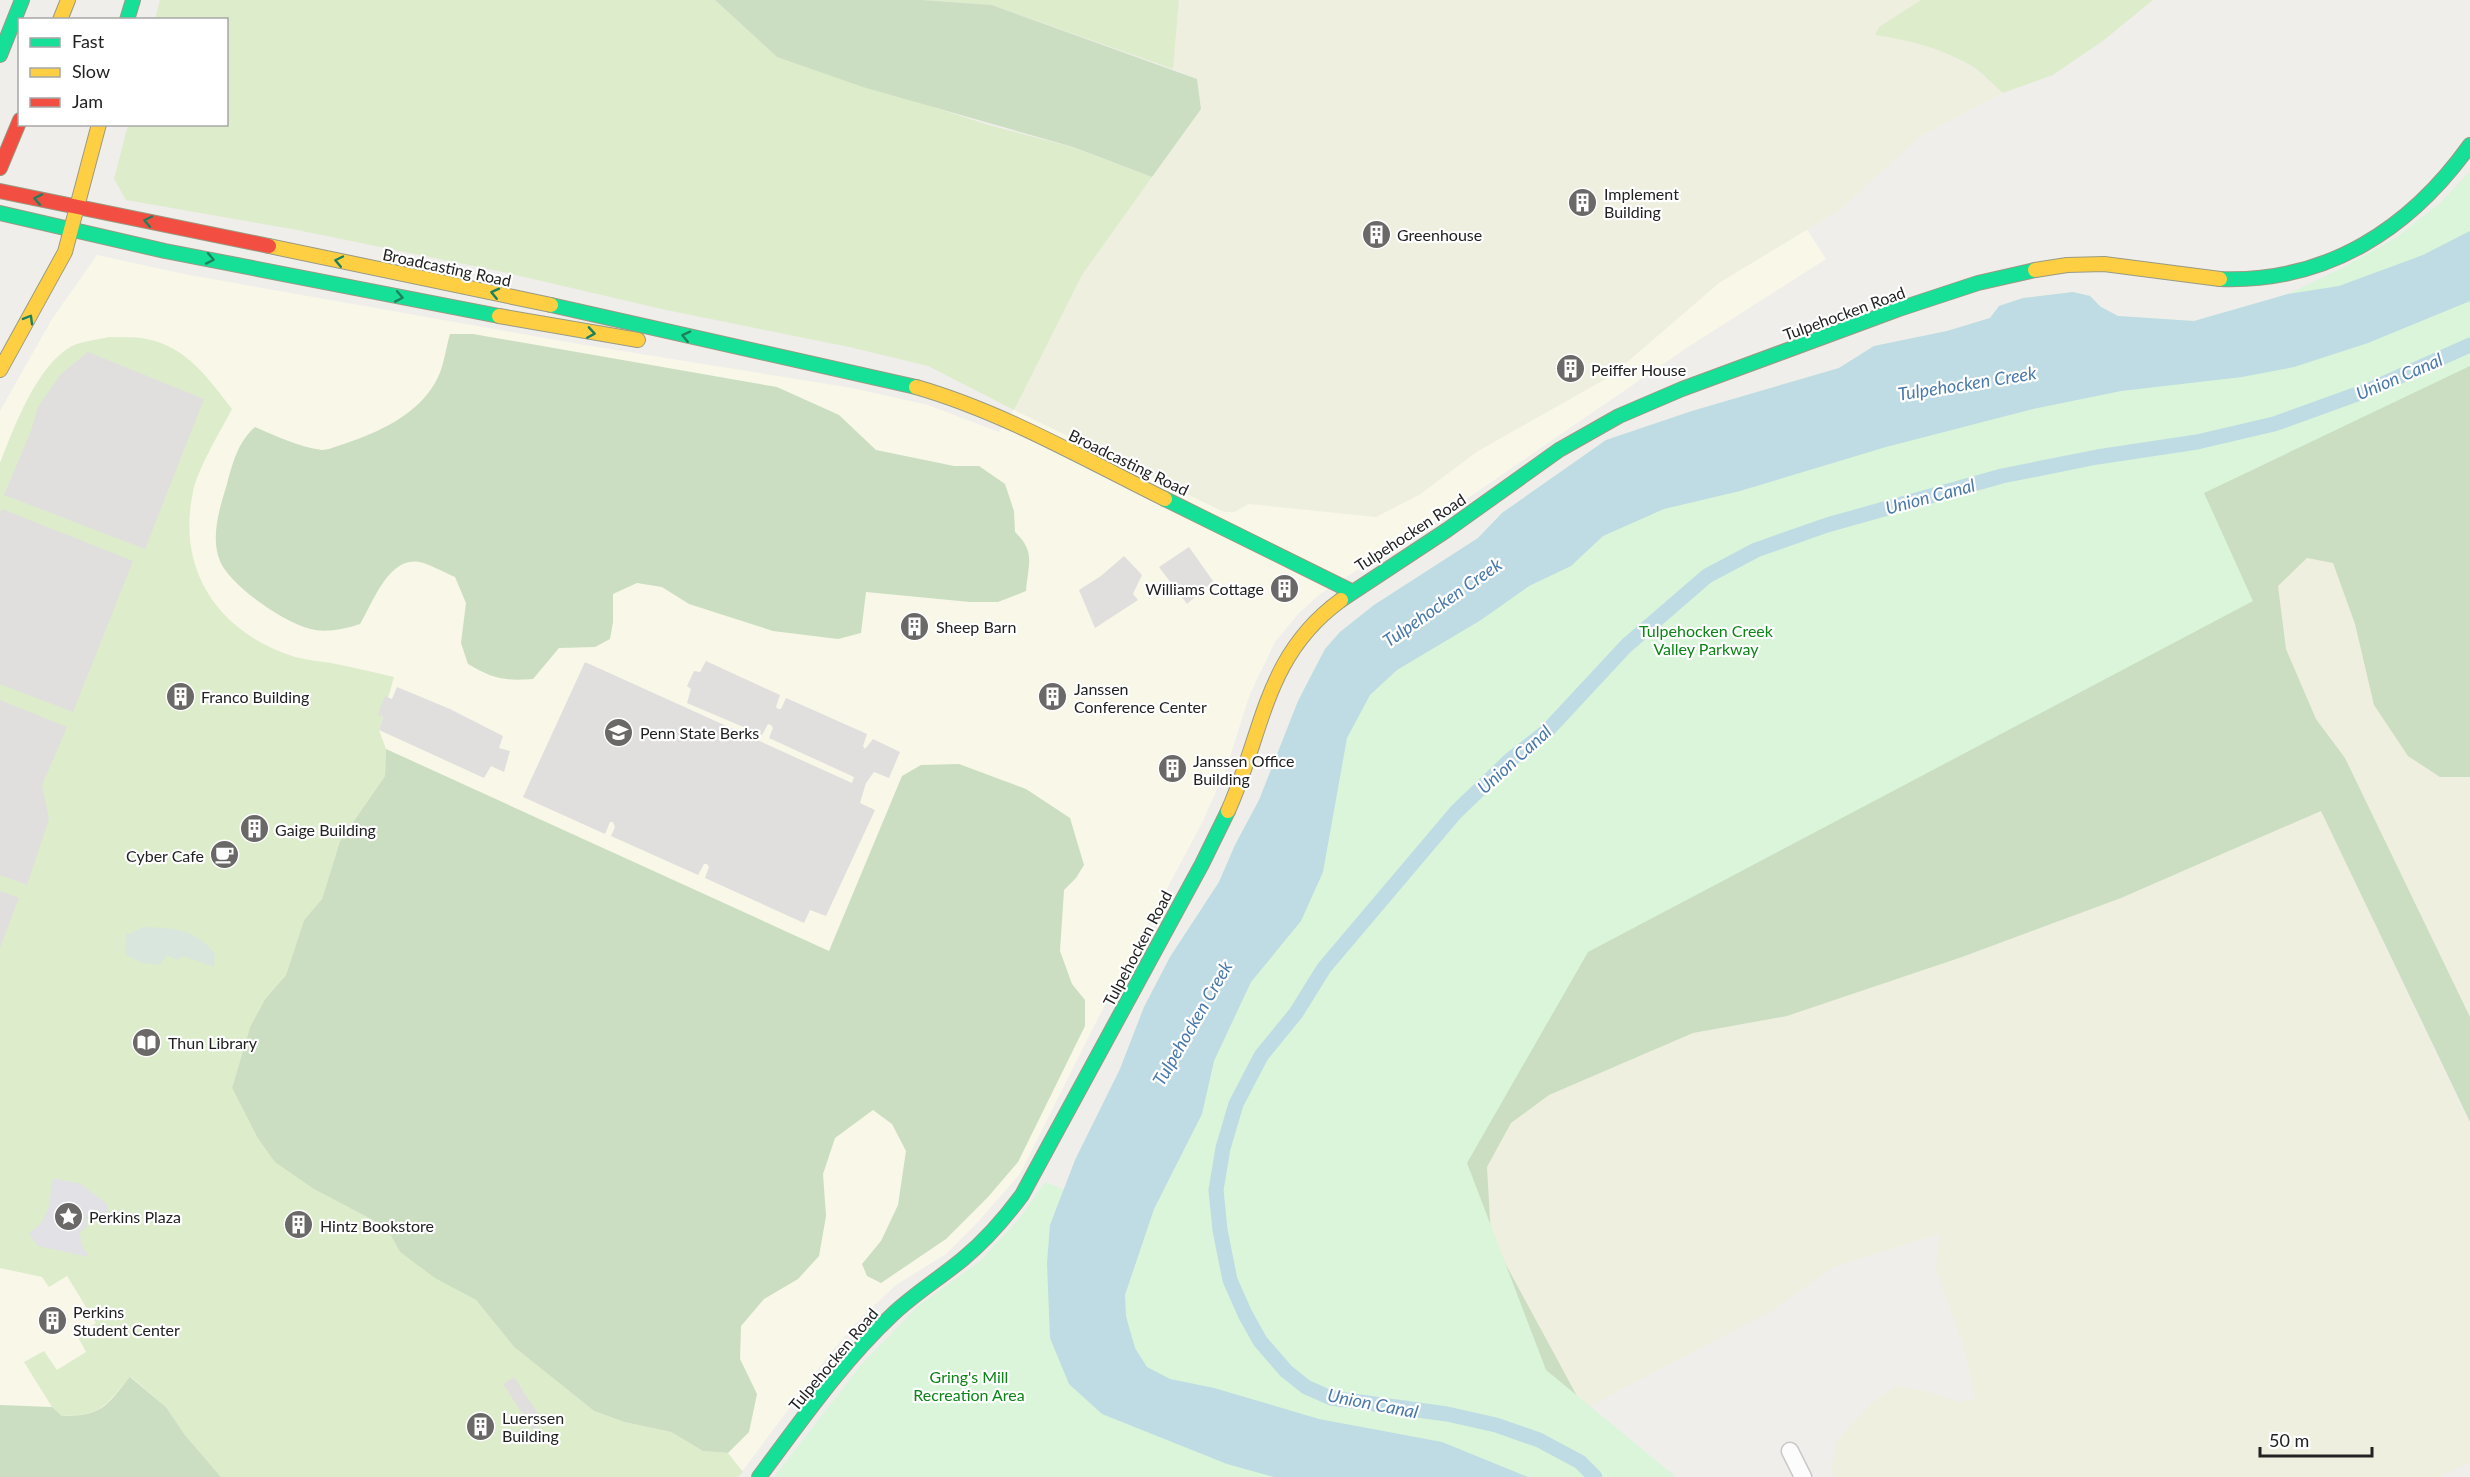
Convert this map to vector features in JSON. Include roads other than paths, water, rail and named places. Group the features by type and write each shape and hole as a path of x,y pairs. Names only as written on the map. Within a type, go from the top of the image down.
{"main road":[{"path":"0,55 22,0"},
{"path":"61,18 68,0"},
{"path":"128,18 133,0"},
{"path":"0,168 18,125"},
{"path":"0,370 61,263 98,126"},
{"name":"Tulpehocken Road","path":"759,1477 830,1384 873,1333 909,1299 972,1251 1016,1203 1030,1183 1212,845 1241,779 1258,722 1281,666 1295,644 1316,619 1351,591 1448,530 1562,446 1602,424 1651,402 1942,294 2012,274 2087,264 2118,265 2236,279 2280,276 2316,266 2373,240 2417,208 2437,189 2470,145"},
{"name":"Broadcasting Road","path":"0,191 437,280 886,380 955,399 1001,418 1351,591"},
{"name":"Broadcasting Road","path":"0,213 165,250 542,325 886,380"}],"street":[{"path":"1790,1452 1803,1477"}],"water":[{"name":"Tulpehocken Creek","path":"2470,231 2470,301 2368,343 2294,367 2242,377 2121,391 2033,409 1886,447 1740,491 1664,509 1603,536 1571,566 1529,586 1481,620 1397,670 1370,695 1347,738 1323,872 1301,921 1251,982 1214,1061 1202,1114 1154,1209 1125,1295 1126,1316 1135,1348 1147,1367 1170,1379 1214,1388 1319,1419 1442,1442 1528,1477 1274,1477 1227,1464 1102,1414 1069,1384 1050,1338 1047,1263 1050,1225 1075,1160 1120,1069 1144,1007 1170,957 1219,882 1235,845 1259,800 1298,701 1325,649 1340,632 1374,605 1478,538 1502,513 1606,440 1692,411 1839,368 1874,346 1947,331 1990,318 1999,306 2023,298 2073,292 2090,296 2101,307 2118,316 2194,321 2288,294 2339,286 2423,255"}],"waterway":[{"name":"Union Canal","path":"1595,1477 1580,1462 1539,1440 1496,1425 1447,1414 1331,1398 1306,1387 1286,1371 1260,1341 1245,1314 1230,1280 1220,1230 1216,1190 1223,1148 1236,1104 1261,1056 1296,1013 1324,968 1456,812 1510,760 1547,731 1626,646 1707,576 1756,550 1827,525 2002,476 2097,457 2197,442 2274,424 2371,389 2470,345"}],"place":[{"name":"Implement Building","path":"1583,202"},
{"name":"Greenhouse","path":"1376,234"},
{"name":"Peiffer House","path":"1570,369"},
{"name":"Williams Cottage","path":"1285,588"},
{"name":"Sheep Barn","path":"915,626"},
{"name":"Franco Building","path":"180,696"},
{"name":"Janssen Conference Center","path":"1053,697"},
{"name":"Penn State Berks","path":"619,732"},
{"name":"Janssen Office Building","path":"1172,769"},
{"name":"Gaige Building","path":"254,829"},
{"name":"Cyber Cafe","path":"225,855"},
{"name":"Thun Library","path":"147,1042"},
{"name":"Perkins Plaza","path":"68,1216"},
{"name":"Hintz Bookstore","path":"299,1225"},
{"name":"Perkins Student Center","path":"52,1320"},
{"name":"Luerssen Building","path":"481,1426"}],"park label":[{"name":"Tulpehocken Creek Valley Parkway","path":"1706,639"},
{"name":"Gring's Mill Recreation Area","path":"969,1385"}]}
